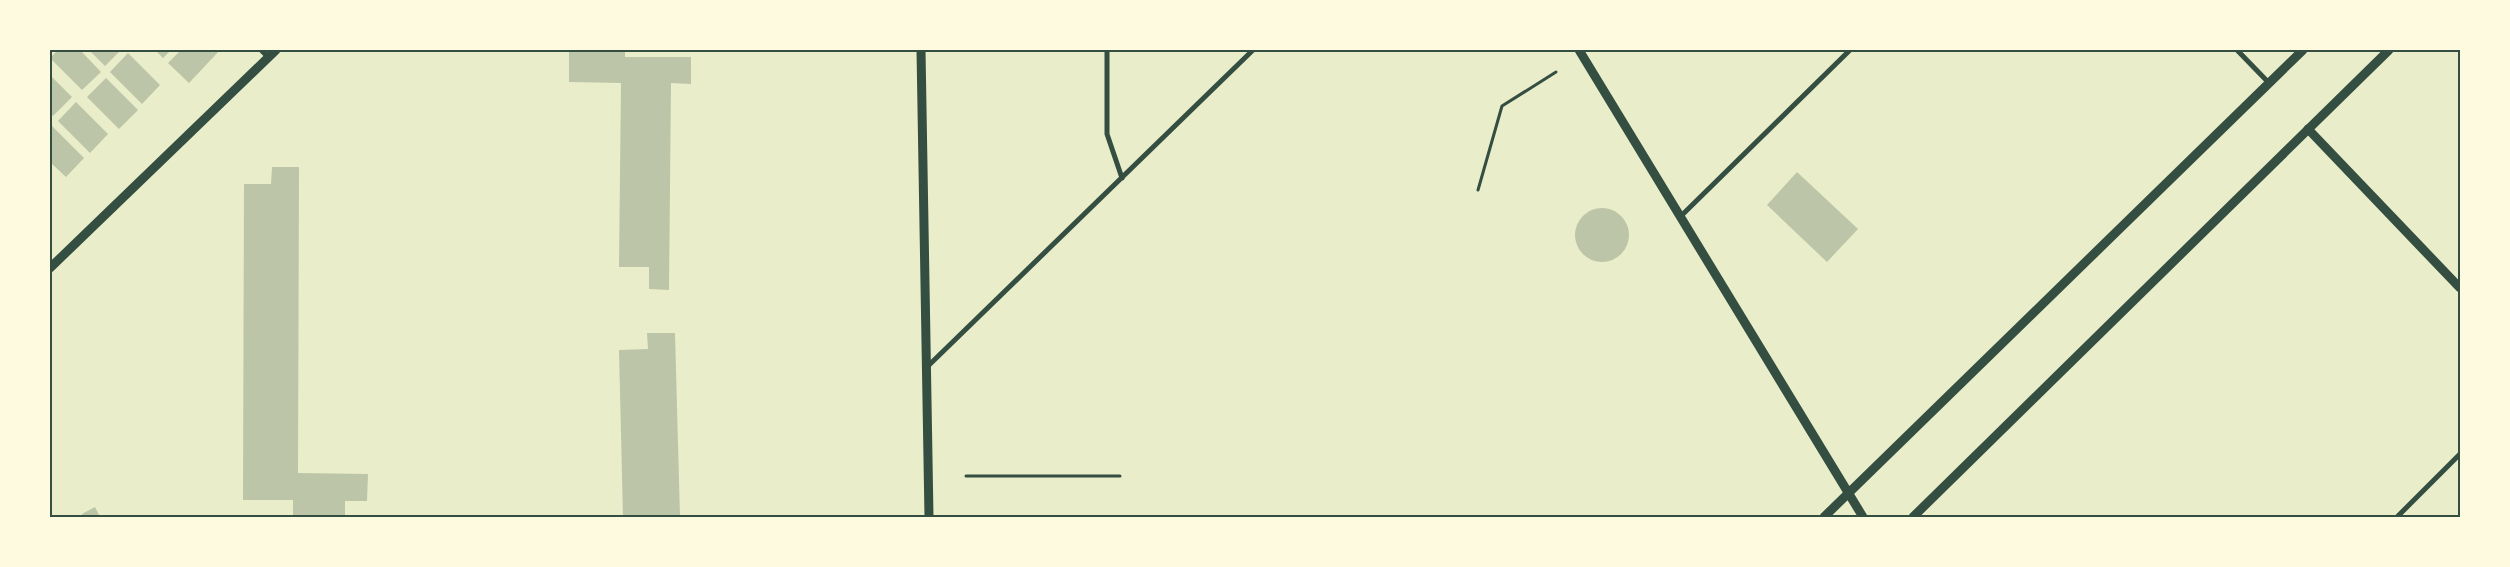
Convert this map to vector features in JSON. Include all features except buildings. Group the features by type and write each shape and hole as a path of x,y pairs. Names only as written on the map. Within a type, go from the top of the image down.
{"street":[{"path":"261,50 268,57"},
{"path":"50,268 276,50"},
{"path":"921,50 929,517"},
{"path":"1107,50 1108,134 1122,178"},
{"path":"927,367 1253,50"},
{"path":"1579,50 1863,517"},
{"path":"1680,217 1850,50"},
{"path":"2237,50 2269,83"},
{"path":"1824,517 2303,50"},
{"path":"1913,517 2389,50"},
{"path":"2308,129 2460,288"},
{"path":"2396,517 2460,454"}],"path":[{"path":"1478,190 1502,106 1556,72"},
{"path":"966,476 1120,476"}]}
